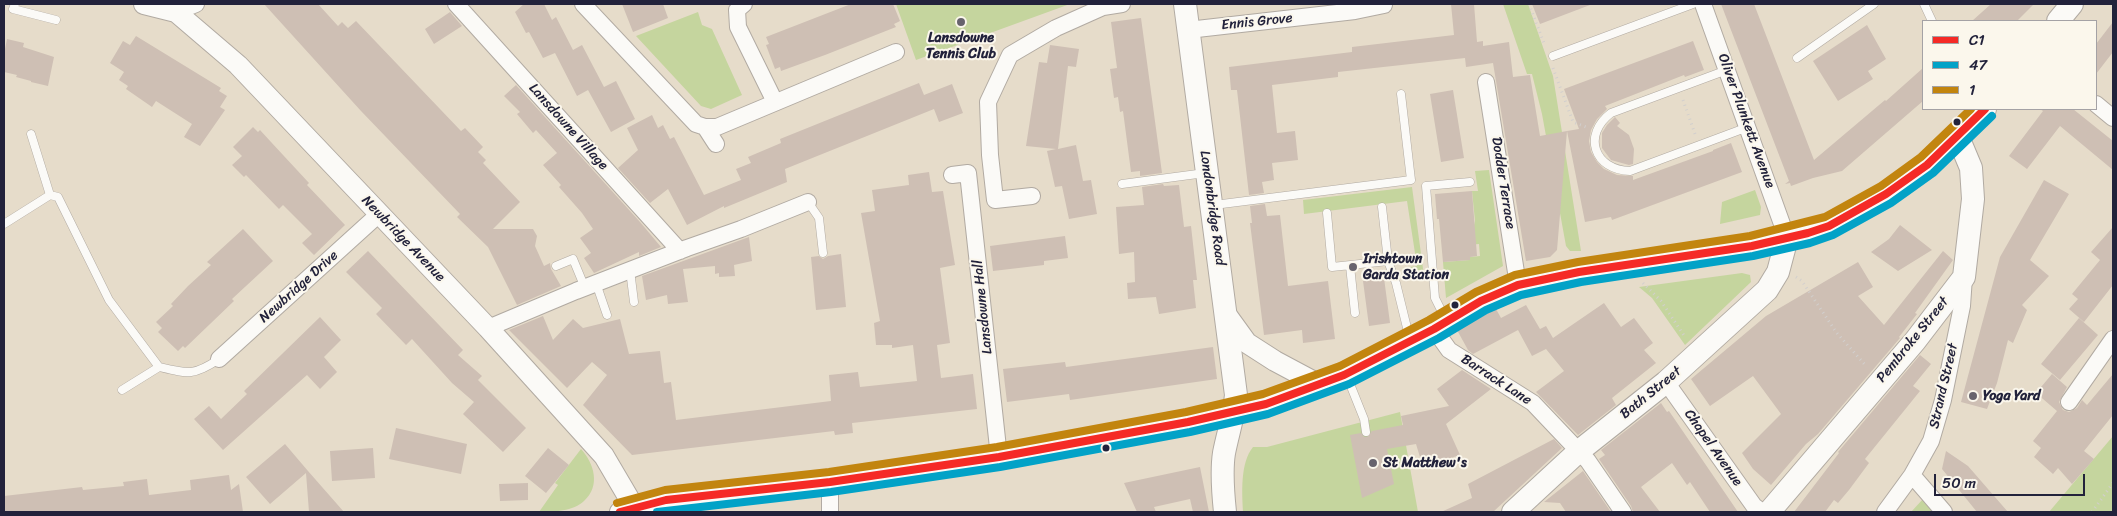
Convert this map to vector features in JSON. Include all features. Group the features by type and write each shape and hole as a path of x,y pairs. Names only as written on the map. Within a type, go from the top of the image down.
{"main road":[{"name":"Londonbridge Road","path":"1185,4 1236,395 1224,455 1222,490 1226,512"},
{"path":"2059,20 2072,4"},
{"path":"1787,238 1848,218 1886,194 1927,165 1958,137 1981,110"},
{"path":"1958,137 1971,168 1974,199 1964,277"},
{"name":"Bath Street","path":"1513,512 1579,451 1666,382 1767,290 1778,272 1787,238"},
{"name":"Pembroke Street","path":"1769,512 1915,341 1964,277"}],"street":[{"name":"Newbridge Avenue","path":"144,4 176,12 238,65 488,328 604,456 627,509"},
{"path":"176,12 196,4"},
{"name":"Lansdowne Village","path":"456,4 680,250"},
{"path":"583,4 696,124 705,127 717,127 896,52"},
{"path":"744,4 737,10 738,27 775,102"},
{"path":"1032,196 994,200 988,102 1006,63 1010,55 1056,28 1103,7 1122,4"},
{"name":"Oliver Plunkett Avenue","path":"1702,4 1787,238"},
{"name":"Ennis Grove","path":"1188,30 1356,11 1384,5"},
{"name":"Dodder Terrace","path":"1486,82 1518,285"},
{"path":"2097,105 2113,118"},
{"path":"705,127 716,144"},
{"name":"Lansdowne Hall","path":"952,175 968,173 999,457"},
{"path":"488,328 590,285 808,202"},
{"name":"Newbridge Drive","path":"219,359 379,214"},
{"path":"627,509 666,500 830,482 999,457 1234,412 1266,404 1346,374 1441,326 1481,302 1518,285 1579,272 1732,249 1787,238"},
{"name":"Strand Street","path":"1885,512 1912,475 1931,441 1943,400 1953,353 1962,306 1964,277"},
{"path":"1226,314 1248,343 1275,361 1320,385"},
{"name":"Barrack Lane","path":"1441,326 1449,350 1533,402 1588,461 1623,512"},
{"path":"2069,402 2113,339"},
{"name":"Chapel Avenue","path":"1666,382 1754,506 1762,512"},
{"path":"1912,475 1944,512"},
{"path":"830,482 830,512"}],"lane":[{"path":"15,4 13,9 56,20"},
{"path":"1553,56 1693,4"},
{"path":"1797,58 1874,4"},
{"path":"1924,4 1932,20"},
{"path":"1727,70 1611,113 1601,121 1595,132 1594,143 1600,158 1608,166 1618,170 1636,169 1748,127"},
{"path":"1212,206 1411,180 1401,94"},
{"path":"31,134 50,195"},
{"path":"1122,184 1207,173"},
{"path":"1441,326 1434,298 1426,186 1470,182"},
{"path":"4,224 50,195 58,197 108,300 159,368 184,373 202,370 219,359"},
{"path":"808,202 819,218 823,253"},
{"path":"1382,207 1388,261 1396,283 1410,342"},
{"path":"1327,213 1332,267 1388,261"},
{"path":"556,266 573,259 607,316"},
{"path":"1350,266 1355,313"},
{"path":"630,270 634,302"},
{"path":"122,390 159,368"},
{"path":"1346,374 1364,419 1366,432"}],"path":[{"path":"1529,4 1546,48"},
{"path":"1552,66 1572,122 1595,132"},
{"path":"1679,88 1699,145"},
{"path":"1789,273 1802,281 1836,332 1881,381"},
{"path":"1641,282 1661,301 1684,335 1685,341"},
{"path":"2092,512 2113,483"}],"green space":[{"name":"Lansdowne Tennis Club","path":"896,4 1070,4 916,60"},
{"path":"1503,4 1528,4 1553,76 1581,251 1570,251 1566,246 1542,114 1532,74 1527,74"},
{"path":"698,12 702,25 712,29 742,95 711,109 701,106 636,36"},
{"path":"1489,170 1503,266 1446,298 1443,262 1470,260 1470,257 1480,256 1479,244 1469,245 1475,221 1472,191 1478,191 1475,171"},
{"path":"1412,187 1424,276 1404,279 1403,268 1417,266 1407,201 1304,214 1303,200"},
{"path":"1755,190 1761,207 1760,215 1720,224 1722,202"},
{"path":"1742,273 1750,275 1751,282 1685,345 1652,298 1639,287"},
{"path":"1400,412 1418,512 1243,512 1242,487 1244,470 1253,447 1267,447"},
{"path":"2113,436 2113,512 2049,512"},
{"path":"581,449 589,461 594,475 593,489 589,495 575,507 539,512 558,485 555,483"},
{"path":"1923,499 1934,509 1932,512 1911,512"}],"building":[{"path":"264,4 318,4 338,26 342,22 348,28 356,21 461,131 465,128 483,147 478,152 486,160 483,163 520,202 493,229 533,229 537,236 535,246 544,266 550,263 551,269 561,286 517,305 488,247 457,217 460,214 361,111"},
{"path":"524,4 544,4 552,20 556,17 573,50 582,45 604,87 616,81 635,119 611,132 588,90 577,96 555,53 543,58 529,32 526,33 515,12"},
{"path":"622,4 663,4 668,18 633,32"},
{"path":"851,4 893,4 900,21 894,24 896,27 825,55 781,71 780,67 775,69 766,45 769,44 766,37"},
{"path":"1451,4 1474,4 1477,42 1483,41 1483,46 1509,42 1513,77 1530,75 1540,136 1567,131 1557,250 1550,257 1526,261 1493,63 1466,67 1465,58 1338,72 1338,77 1272,85 1277,133 1295,131 1298,160 1272,163 1274,180 1262,182 1264,193 1249,195 1237,90 1231,90 1229,67 1352,52 1352,47 1454,35"},
{"path":"1532,4 1590,4 1590,5 1540,24"},
{"path":"1721,4 1754,4 1814,160 1922,69 1922,102 1842,171 1791,186 1790,183 1785,184 1789,181"},
{"path":"1991,4 2034,4 2018,20 1973,20"},
{"path":"450,12 462,26 434,44 425,29"},
{"path":"1141,18 1162,173 1140,176 1140,171 1131,172 1123,111 1120,112 1118,97 1114,98 1110,69 1117,68 1111,22"},
{"path":"2113,22 2113,52 2097,73 2097,43"},
{"path":"1867,25 1886,59 1868,71 1873,79 1838,101 1813,61"},
{"path":"136,36 221,88 219,91 227,96 220,107 225,110 200,146 184,137 192,124 156,101 152,107 126,89 128,86 119,80 124,72 110,63 123,41 130,45"},
{"path":"7,39 24,43 23,47 54,57 48,86 4,72 4,54"},
{"path":"1693,41 1704,70 1685,77 1684,75 1605,106 1607,109 1597,119 1591,130 1589,141 1591,152 1604,169 1617,175 1633,176 1633,180 1731,143 1742,172 1612,220 1611,217 1585,222 1567,131 1579,129 1564,89"},
{"path":"1050,45 1079,49 1076,67 1068,66 1058,149 1076,145 1083,181 1091,180 1097,214 1069,219 1062,186 1055,187 1047,151 1056,149 1026,146 1039,62 1047,63"},
{"path":"919,83 924,95 952,84 963,113 939,122 934,109 785,169 787,182 724,208 724,206 687,225 668,189 650,203 618,168 638,150 627,128 652,115 658,128 663,125 670,139 674,137 704,195 741,180 736,169 751,163 748,157 781,143 780,139"},
{"path":"516,85 661,247 639,256 639,252 594,273 584,258 591,253 580,238 593,229 582,213 559,187 561,185 543,165 557,153 536,130 533,133 517,114 520,112 504,96"},
{"path":"1453,90 1464,158 1441,162 1430,94"},
{"path":"2042,110 2074,110 2113,141 2113,170 2060,126 2027,169 2009,156 2043,111"},
{"path":"1615,117 1620,123 1617,126 1629,135 1634,149 1633,164 1629,165 1611,160 1602,148 1602,133"},
{"path":"253,127 258,132 260,130 309,183 307,185 345,225 314,255 302,243 312,234 283,205 279,209 246,175 244,177 232,165 242,156 233,147"},
{"path":"929,172 932,192 943,191 955,265 940,268 950,343 937,345 941,378 973,374 977,409 852,423 853,433 835,435 834,431 632,455 583,405 607,375 592,362 567,388 509,330 543,316 553,340 573,319 583,328 620,319 629,354 660,351 664,383 671,382 676,420 831,401 829,375 858,372 860,387 917,381 913,345 892,348 892,345 876,345 874,323 880,321 861,213 875,211 872,190 909,185 908,175"},
{"path":"2044,180 2069,194 2030,260 2049,276 2022,305 2027,310 2013,343 2008,340 1997,383 1987,409 1961,402 2000,257"},
{"path":"1163,184 1164,186 1179,185 1184,227 1191,226 1197,280 1193,280 1196,308 1159,314 1156,297 1128,299 1127,283 1135,282 1134,252 1119,254 1116,207 1144,205 1142,187"},
{"path":"1472,191 1477,256 1470,257 1470,260 1443,262 1435,194"},
{"path":"1265,204 1267,216 1280,215 1288,286 1328,281 1335,339 1303,343 1302,330 1264,335 1250,223 1252,223 1250,206"},
{"path":"1900,225 1932,250 1898,271 1871,252 1889,239"},
{"path":"2113,227 2113,285 2084,322 2069,309 2078,299 2072,294 2100,260 2091,252"},
{"path":"243,229 273,261 232,299 234,301 185,348 183,346 178,351 158,332 162,328 156,322 173,306 171,304 188,286 211,265 207,262"},
{"path":"1065,236 1068,258 1044,261 1044,265 993,271 990,246"},
{"path":"749,237 752,261 734,265 735,276 719,277 719,273 715,274 715,266 683,269 688,302 668,304 667,295 646,300 642,276"},
{"path":"368,251 463,350 458,355 482,376 478,380 526,428 503,452 463,414 474,402 452,383 412,339 406,345 376,314 382,308 346,272"},
{"path":"1943,251 1953,260 1915,313 1917,314 1900,338 1818,434 1806,444 1771,485 1753,469 1742,453 1781,414 1753,376 1710,406 1691,379 1766,316 1858,262 1873,287 1858,296 1884,325"},
{"path":"841,254 846,307 816,310 811,257 819,256 823,259 828,256"},
{"path":"1384,278 1390,323 1369,326 1363,281"},
{"path":"1604,303 1621,327 1634,318 1653,343 1644,350 1656,363 1612,398 1616,405 1578,435 1536,392 1564,371 1546,349 1532,356 1518,330 1473,354 1468,350 1457,330 1496,309 1501,318 1526,305 1540,329 1546,326 1553,338"},
{"path":"320,317 341,340 324,357 337,372 320,389 307,375 223,450 194,419 209,406 221,419 247,394 244,391"},
{"path":"2079,318 2098,335 2060,380 2041,364"},
{"path":"1213,347 1217,379 1070,400 1069,394 1007,402 1003,369 1065,362 1066,367"},
{"path":"1920,355 1931,364 1913,386 1920,391 1865,459 1869,463 1849,490 1838,503 1834,500 1825,512 1794,512 1838,452"},
{"path":"1462,370 1491,389 1446,424 1460,455 1423,467 1416,444 1387,449 1394,484 1362,498 1350,435 1361,433 1364,437 1367,437 1372,431 1403,425 1401,416 1449,406 1437,389"},
{"path":"2052,374 2067,387 2059,402 2063,410 2069,412 2077,408 2082,400 2087,405 2113,374 2113,415 2084,451 2094,459 2072,484 2058,468 2053,474 2034,457 2041,448 2033,441 2057,411 2036,393"},
{"path":"1661,403 1667,412 1669,411 1738,512 1710,512 1690,482 1687,485 1672,463 1641,487 1660,512 1633,512 1631,506 1599,459 1605,455 1601,450"},
{"path":"396,428 467,444 461,474 389,459"},
{"path":"1554,439 1562,448 1493,512 1441,512 1472,498 1468,484"},
{"path":"285,444 344,512 309,512 306,473 270,504 246,477"},
{"path":"373,448 375,478 332,481 330,451"},
{"path":"548,448 569,465 546,493 525,476"},
{"path":"1946,451 1968,466 2008,512 1977,512 1942,469"},
{"path":"1200,467 1209,512 1193,512 1190,499 1154,507 1156,512 1137,512 1124,483"},
{"path":"1583,471 1611,512 1566,512 1560,503 1544,502"},
{"path":"229,475 231,490 239,484 243,512 4,512 4,496 82,487 83,490 124,486 123,482 147,479 149,495 191,490 190,480"},
{"path":"528,483 528,500 500,501 499,484"}],"transit line":[{"name":"1","path":"617,503 665,490 829,472 997,447 1186,412 1263,394 1340,366 1429,320 1476,292 1515,275 1578,262 1750,236 1825,217 1881,186 1921,157 1970,110"},
{"name":"C1","path":"620,512 666,500 830,482 999,457 1188,422 1266,404 1344,375 1434,329 1481,301 1518,285 1579,272 1752,246 1829,226 1886,194 1927,165 1984,110"},
{"name":"47","path":"657,512 831,492 1000,467 1190,432 1268,414 1349,384 1439,338 1486,310 1521,295 1581,282 1753,256 1810,243 1833,235 1891,203 1933,173 1992,116"}],"place":[{"name":"Lansdowne Tennis Club","path":"961,22"},
{"name":"Irishtown Garda Station","path":"1353,267"},
{"name":"Yoga Yard","path":"1973,396"},
{"name":"St Matthew's","path":"1373,463"}]}
